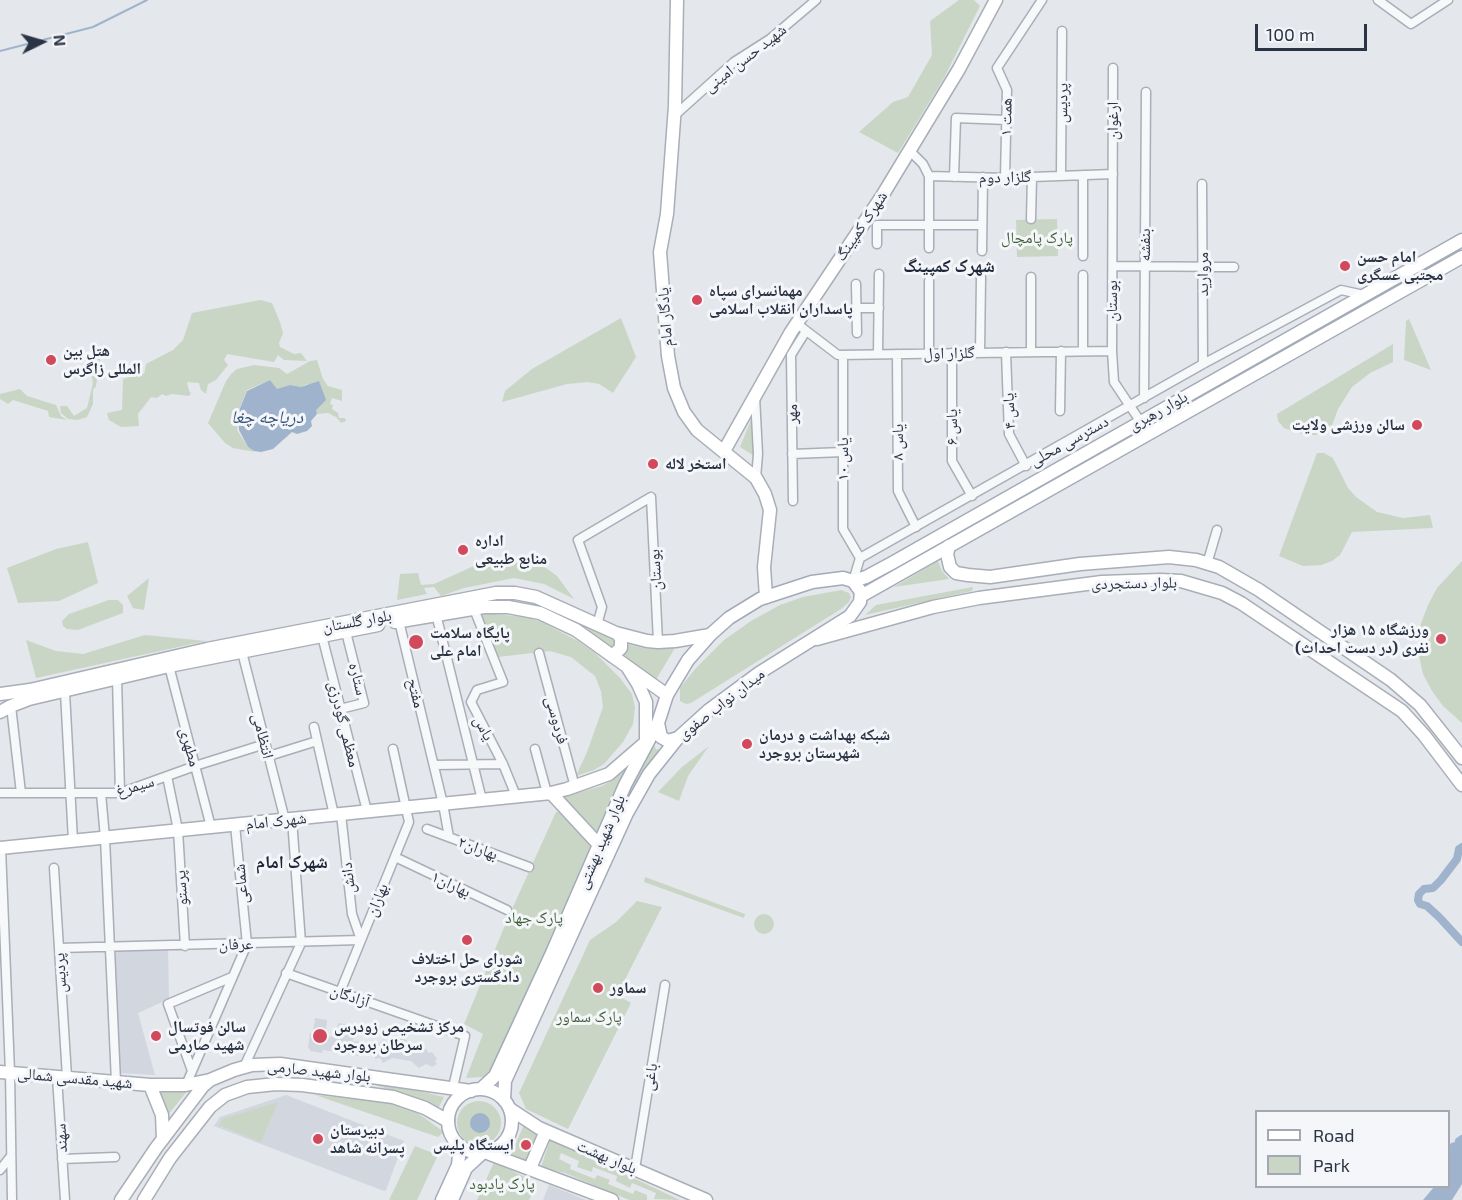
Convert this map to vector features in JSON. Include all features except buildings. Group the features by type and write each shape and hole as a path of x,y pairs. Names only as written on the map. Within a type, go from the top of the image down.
{"main road":[{"name":"یادگار امام","path":"677,0 674,116 667,214 660,252 668,356 674,388 684,412 697,430 756,478 765,494 770,510 764,567 766,597"},
{"name":"شهرک کمپینگ","path":"724,451 755,396 801,327 959,69 992,2"},
{"name":"بلوار رهبری","path":"853,580 866,577 892,563 1462,240"},
{"name":"بلوار رهبری","path":"861,596 1462,257"},
{"name":"بلوار دستجردی","path":"949,546 947,554 950,567 956,573 969,575 990,577 1080,564 1169,557 1207,564 1238,576 1391,680 1420,705 1462,758"},
{"name":"میدان نواب صفوی","path":"853,580 828,579 789,588 744,608 710,635 678,673 667,695 658,723 661,737 668,741 678,738 709,710 759,673 850,616 856,610 861,596"},
{"path":"853,580 859,587 861,596"},
{"name":"بلوار دستجردی","path":"813,640 933,607 979,598 1102,582 1181,581 1222,593 1241,603 1402,711 1424,735 1462,785"},
{"name":"بلوار گلستان","path":"0,694 30,690 207,649 393,615 487,594 522,594 546,600 618,634 658,642 710,635"},
{"path":"521,609 515,600 522,594"},
{"name":"بلوار گلستان","path":"5,709 30,699 169,666 436,614 499,607 540,613 561,622 667,695"},
{"path":"612,656 621,648 621,639 618,634"},
{"path":"628,668 646,702 646,742"},
{"name":"بلوار شهید بهشتی","path":"476,1090 495,1076 600,846 625,785 658,723"},
{"name":"بلوار شهید بهشتی","path":"507,1104 505,1081 627,813 649,774 678,738"},
{"name":"شهرک امام","path":"1,848 549,793 575,787 609,774 646,742"},
{"path":"549,793 600,846"},
{"name":"بلوار شهید صارمی","path":"121,1200 163,1138 203,1086 210,1080 244,1067 280,1064 476,1090"},
{"name":"شهید مقدسی شمالی","path":"5,1072 150,1085 186,1085 210,1080"},
{"name":"بلوار شهید صارمی","path":"144,1200 170,1158 210,1107 225,1095 247,1087 276,1084 302,1085 393,1097 425,1108 448,1121"},
{"name":"شهید مقدسی شمالی","path":"150,1085 162,1115 163,1138"},
{"path":"452,1200 466,1168 484,1153 501,1146 507,1140 512,1125 507,1104 495,1093 476,1090 455,1102 448,1121 452,1137 458,1144 472,1153 484,1153 530,1168 612,1200"},
{"name":"بلوار بهشت","path":"507,1104 546,1131 706,1200"},
{"path":"530,1168 546,1131"},
{"path":"442,1200 458,1166 458,1144"}],"street":[{"name":"شهید حسن امینی","path":"674,116 734,62 770,39 816,0"},
{"name":"همت ۱","path":"1005,178 1007,90 997,68 1042,0"},
{"path":"1378,0 1411,24 1448,0"},
{"name":"پردیس","path":"1061,176 1062,31"},
{"name":"ارغوان","path":"1113,68 1113,174"},
{"name":"بنفشه","path":"1144,398 1146,92"},
{"path":"954,177 956,118 1007,120"},
{"path":"909,150 923,164 929,176 929,248"},
{"name":"گلزار دوم","path":"929,176 1005,178 1113,174"},
{"name":"بوستان","path":"1113,174 1112,351 1114,382 1140,422"},
{"path":"1083,175 1083,255"},
{"path":"982,251 983,177"},
{"path":"1031,219 1032,177"},
{"name":"مروارید","path":"1202,184 1203,364"},
{"path":"877,244 877,225 982,225"},
{"path":"1113,266 1234,267"},
{"path":"879,274 879,354"},
{"path":"1083,275 1083,351"},
{"path":"981,277 981,353"},
{"path":"1031,277 1031,352"},
{"path":"928,281 929,353"},
{"path":"856,284 857,333"},
{"name":"دسترسی محلی","path":"860,558 1131,407 1203,364 1341,290 1364,295"},
{"path":"856,308 879,308"},
{"path":"801,327 838,355 843,355"},
{"name":"مهر","path":"793,501 791,355 801,327"},
{"path":"1060,411 1061,351"},
{"name":"گلزار اول","path":"843,355 1112,351"},
{"name":"یاس ۴","path":"1006,352 1009,434 1026,466"},
{"name":"یاس ۶","path":"952,353 952,462 972,496"},
{"name":"یاس ۸","path":"897,354 898,491 916,527"},
{"name":"یاس ۱۰","path":"843,355 843,529 860,558"},
{"path":"755,396 758,454 756,478"},
{"path":"792,454 843,452"},
{"name":"بوستان","path":"597,625 602,607 578,540 651,497 658,642"},
{"path":"1207,564 1217,530"},
{"path":"853,580 860,558"},
{"name":"یاس","path":"474,609 503,682 477,690 471,702 503,764 516,796"},
{"path":"436,614 482,800"},
{"name":"مفتح","path":"399,621 449,837"},
{"name":"ستاره","path":"340,709 364,703 346,632"},
{"name":"معظمی گودرزی","path":"322,636 367,812"},
{"name":"انتظامی","path":"242,652 268,756 289,819"},
{"name":"فردوسی","path":"538,653 575,787"},
{"name":"مطهری","path":"169,666 212,827"},
{"path":"117,678 120,793"},
{"path":"65,692 73,841"},
{"path":"5,709 21,793"},
{"name":"دانش","path":"314,728 337,814 352,914 361,940"},
{"path":"268,756 317,741"},
{"name":"سیمرغ","path":"0,793 120,793 265,744"},
{"name":"بهاران","path":"340,992 410,822 393,749"},
{"path":"535,749 549,793"},
{"path":"434,765 503,764"},
{"name":"پرستو","path":"167,776 178,831 185,946"},
{"path":"101,793 116,1082"},
{"path":"244,1067 301,943 289,819"},
{"name":"شماعی","path":"235,825 247,944"},
{"name":"بهاران۲","path":"427,829 529,867"},
{"path":"1,848 5,1072 12,1200"},
{"name":"بهاران۱","path":"395,857 507,910"},
{"name":"پردیس","path":"54,868 59,948 62,1077"},
{"name":"عرفان","path":"59,948 361,940"},
{"path":"186,1085 247,944"},
{"name":"آزادگان","path":"285,974 465,1036 453,1088"},
{"path":"192,1071 168,1004 232,977"},
{"name":"باغی","path":"635,1169 665,986"},
{"name":"سهند","path":"62,1077 62,1159 65,1200"},
{"path":"0,1170 11,1155"},
{"path":"62,1159 116,1157"}],"shaded area":[{"path":"168,949 169,999 138,1013 155,1075 119,1073 114,951"},
{"name":"مرکز تشخیص زودرس سرطان بروجرد","path":"315,1018 327,1020 325,1036 336,1037 338,1023 355,1026 353,1041 361,1042 359,1056 323,1050 322,1053 310,1051 308,1048 310,1033 313,1033"},
{"path":"403,1038 417,1048 423,1045 429,1053 432,1052 437,1059 435,1061 437,1064 432,1067 426,1064 419,1068 411,1061 392,1058 383,1063 380,1058 375,1059 373,1049 384,1039 388,1042"},
{"path":"286,1095 404,1141 386,1190 214,1126 220,1117"},
{"path":"549,1185 586,1200 543,1200"}],"green space":[{"path":"959,0 974,0 980,6 944,78 898,153 859,132 893,102 908,97 932,55 930,21"},
{"name":"پارک پامچال","path":"1057,219 1058,256 1017,257 1016,220"},
{"path":"260,300 272,303 283,333 279,343 280,347 294,354 301,353 307,361 284,360 278,355 274,362 227,354 224,360 228,365 216,380 208,384 206,394 201,390 199,383 187,382 191,393 189,396 162,394 157,398 151,397 138,414 139,426 121,427 109,420 107,413 122,410 123,379 143,373 144,375 146,364 173,350 183,340 192,313"},
{"path":"621,318 636,357 613,393 599,384 588,382 567,384 502,402 505,391 532,369"},
{"path":"1409,319 1431,370 1404,360 1406,321"},
{"path":"1393,344 1393,362 1370,373 1352,387 1338,409 1330,431 1305,435 1284,428 1278,421 1277,414"},
{"path":"101,353 96,386 93,390 93,404 87,417 78,420 68,419 61,413 60,406 67,406 74,416 87,408 93,383 89,364"},
{"path":"317,360 323,379 328,386 342,390 342,401 332,398 330,404 333,405 332,409 338,413 339,418 345,418 346,421 341,423 328,413 317,414 307,384 301,387 290,385 276,390 270,380 247,390 238,412 237,430 248,447 255,452 233,448 225,443 208,423 226,381 237,369 254,365 279,368 287,374 310,361"},
{"path":"20,389 27,396 56,405 61,416 67,420 49,417 48,411 13,400 8,404 0,399 0,394"},
{"path":"753,415 753,455 740,447"},
{"path":"1317,453 1324,453 1333,458 1348,488 1356,497 1377,512 1403,518 1430,515 1433,528 1352,532 1340,555 1321,565 1303,566 1279,556"},
{"path":"88,542 98,583 59,601 18,603 7,568 56,549"},
{"path":"487,560 534,564 546,568 557,576 574,599 544,584 514,578 464,588 441,596 434,587 424,588 427,594 397,600 400,574 418,573 421,585 434,584"},
{"path":"938,561 942,571 949,579 894,587"},
{"name":"ورزشگاه ۱۵ هزار نفری (در دست احداث)","path":"1462,561 1462,723 1443,706 1432,691 1423,674 1418,651 1420,626 1428,605 1437,588"},
{"path":"149,578 144,610 133,608 127,596"},
{"path":"973,587 972,591 865,615 876,605"},
{"path":"841,590 849,593 851,597 841,609 691,703 686,704 680,701 680,688 696,668 724,640 751,621 780,605 803,597"},
{"path":"520,598 537,602 616,639 616,645 611,649 520,604"},
{"path":"109,600 118,600 123,605 123,613 78,630 67,629 63,626 62,621 69,614"},
{"path":"481,613 527,617 542,622 595,653 620,678 632,694 635,708 633,724 623,742 604,764 576,776 603,707 601,691 595,676 571,657 550,651 498,657"},
{"path":"145,635 206,641 36,678 26,640 56,651 83,654"},
{"path":"626,644 648,649 675,648 654,683 622,654 627,650"},
{"path":"653,743 656,749 662,750 645,772 613,826"},
{"path":"709,746 688,776 679,801 658,792 682,767"},
{"path":"628,766 598,833 563,797 602,786 616,778"},
{"name":"پارک جهاد","path":"556,812 560,812 592,847 493,1070 483,1077 466,1078 483,1034 464,1024 508,918"},
{"path":"645,877 745,914 744,918 644,882"},
{"name":"پارک سماور","path":"637,901 662,907 617,995 631,1003 568,1129 526,1109 519,1093 590,940 616,922"},
{"path":"764,914 771,917 774,924 771,931 764,934 757,931 754,924 757,917"},
{"path":"372,1084 444,1097 438,1109 414,1097"},
{"path":"160,1091 187,1091 168,1115"},
{"path":"315,1095 405,1104 444,1132 438,1137"},
{"path":"479,1101 488,1102 495,1107 500,1114 500,1132 495,1139 488,1144 479,1145 470,1144 463,1139 458,1132 457,1123 458,1114 463,1107 470,1102"},
{"path":"278,1102 261,1142 219,1125 223,1119"},
{"path":"524,1125 542,1133 529,1162 511,1154"},
{"path":"550,1140 680,1200 654,1199 656,1193 632,1183 630,1188 616,1181 617,1176 593,1167 592,1172 577,1167 579,1161 561,1153 559,1159 571,1165 570,1169 595,1179 597,1175 610,1180 608,1184 633,1194 635,1190 647,1195 647,1200 629,1200 565,1173 541,1167"},
{"path":"415,1146 438,1155 417,1200 389,1200"},
{"name":"پارک یادبود","path":"494,1162 537,1183 529,1200 477,1200"}],"water":[{"name":"دریاچه چغا","path":"270,380 277,389 290,385 301,387 319,381 326,400 316,410 317,414 311,421 312,426 307,431 297,434 292,432 273,449 254,451 248,447 239,430 238,413 247,391"},
{"path":"480,1113 487,1116 490,1123 487,1130 480,1133 473,1130 470,1123 473,1116"},
{"path":"1462,1141 1462,1184 1452,1200 1423,1200 1433,1188 1450,1188 1451,1143"}],"waterway":[{"path":"0,51 93,27 147,0"},
{"path":"1462,847 1459,849 1457,859 1441,880 1433,888 1424,889 1419,894 1418,900 1420,904 1427,906 1439,917 1462,942"}],"place":[{"name":"امام حسن مجتبی عسگری","path":"1345,266"},
{"name":"مهمانسرای سپاه پاسداران انقلاب اسلامی","path":"697,300"},
{"name":"هتل بین المللی زاگرس","path":"51,360"},
{"name":"سالن ورزشی ولایت","path":"1417,425"},
{"name":"استخر لاله","path":"653,464"},
{"name":"اداره منابع طبیعی","path":"463,550"},
{"name":"ورزشگاه ۱۵ هزار نفری (در دست احداث)","path":"1441,639"},
{"name":"پایگاه سلامت امام علی","path":"416,642"},
{"name":"شبکه بهداشت و درمان شهرستان بروجرد","path":"747,744"},
{"name":"شورای حل اختلاف دادگستری بروجرد","path":"467,940"},
{"name":"سماور","path":"598,988"},
{"name":"سالن فوتسال شهید صارمی","path":"156,1036"},
{"name":"مرکز تشخیص زودرس سرطان بروجرد","path":"320,1036"},
{"name":"دبیرستان پسرانه شاهد","path":"318,1139"},
{"name":"ایستگاه پلیس","path":"526,1145"}],"district":[{"name":"شهرک کمپینگ","path":"949,266"},
{"name":"شهرک امام","path":"292,862"}]}
